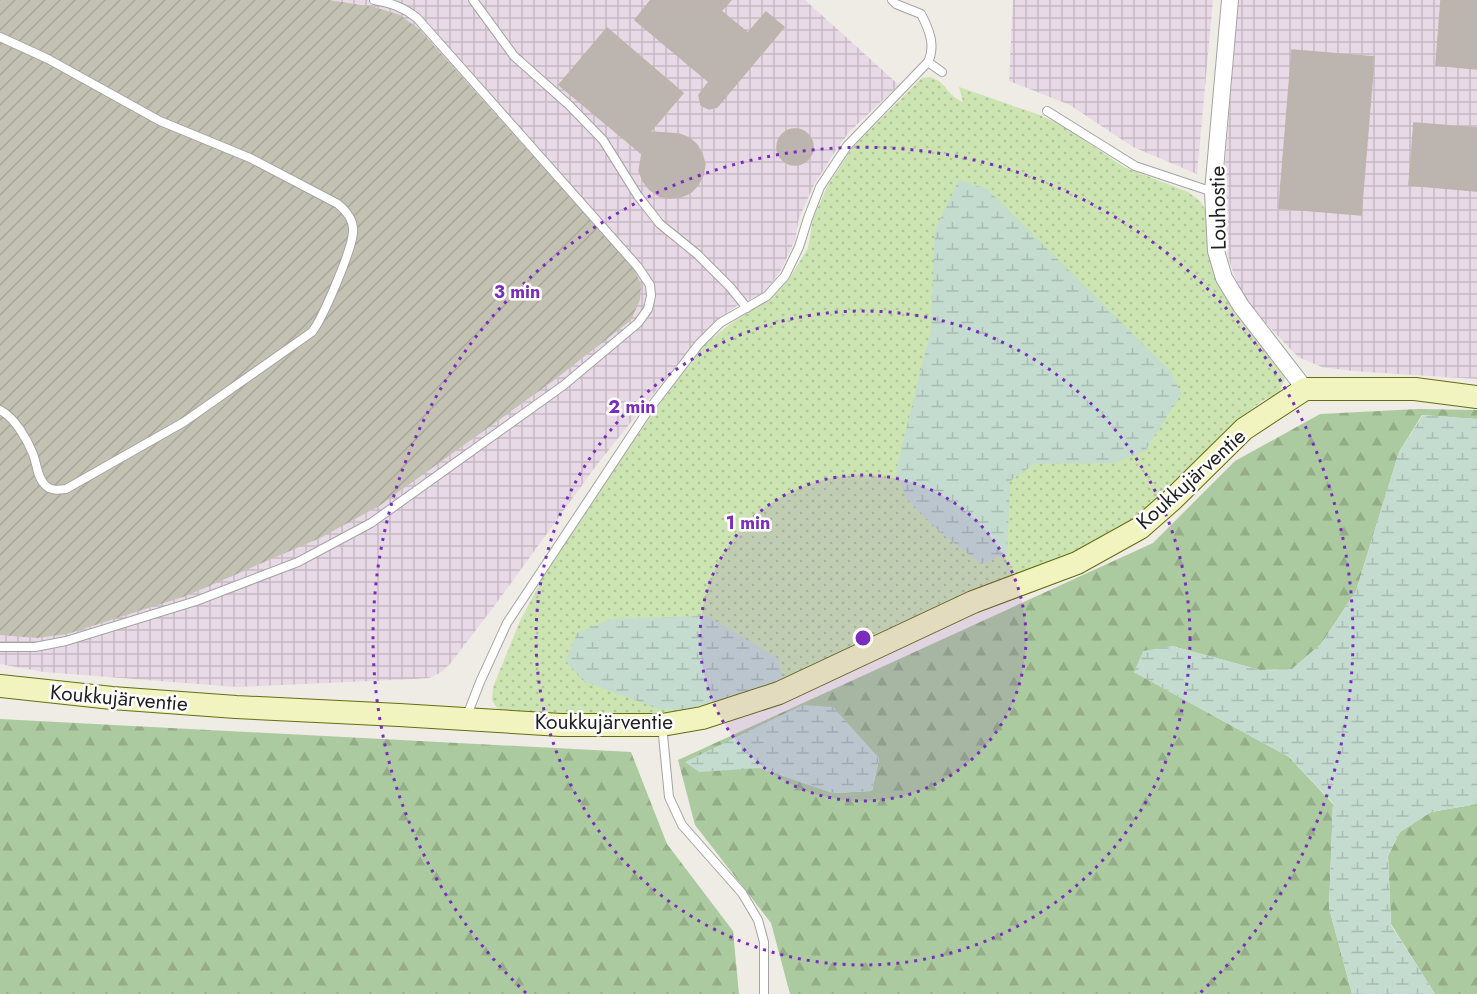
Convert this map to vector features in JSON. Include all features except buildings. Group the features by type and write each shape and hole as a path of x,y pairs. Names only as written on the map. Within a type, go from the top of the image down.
{"street":[{"name":"Louhostie","path":"1230,0 1213,192 1216,251 1224,278 1241,306 1305,389"},
{"path":"1305,389 1415,389 1477,397"},
{"name":"Koukkujärventie","path":"0,686 224,707 561,725 662,725 702,718 779,693 883,642 973,602 1077,563 1140,528 1244,429 1305,389"}],"lane":[{"path":"0,647 35,647 66,641 196,602 298,562 370,523 564,385 638,323 648,309 651,296 646,278 607,231 417,18 392,3 374,0"},
{"path":"473,0 514,56 569,105 603,141 638,196 660,224 697,254 730,286 747,308"},
{"path":"466,719 507,623 647,412 699,344 720,323 768,296 785,276 800,247 807,218 820,187 847,146 928,62 932,54 930,30 921,14 896,4 892,0"},
{"path":"0,37 48,59 160,121 250,158 338,204 351,219 353,231 349,248 322,316 312,332 184,422 66,489 55,491 45,486 23,435 6,413 0,410"},
{"path":"928,62 942,72"},
{"path":"1047,111 1136,166 1213,192"},
{"path":"662,725 669,797 682,825 741,893 758,920 764,942 764,994"}],"shaded area":[{"path":"0,0 805,0 899,85 850,131 836,150 814,185 799,218 795,240 780,272 765,292 738,305 714,322 694,343 596,466 498,601 450,664 440,673 429,678 415,679 237,687 44,672 0,664"},
{"path":"0,0 329,0 374,7 400,15 419,29 634,269 641,284 640,300 631,320 553,381 379,506 320,538 186,596 67,634 37,638 0,635"},
{"path":"1013,0 1213,0 1197,174 1133,147 1070,105 1009,81"},
{"path":"1238,0 1477,0 1477,379 1322,367 1298,357 1259,316 1242,293 1231,267 1224,239 1222,205"}],"green space":[{"path":"930,77 940,82 953,96 963,102 959,87 1062,125 1124,167 1188,192 1200,201 1206,211 1209,250 1285,378 1279,393 1262,401 1224,431 1173,488 1134,520 1073,554 782,680 686,710 654,715 518,715 497,708 492,700 493,687 520,621 552,560 652,414 704,345 730,324 771,298 789,279 808,248 813,218 828,185 852,148 922,78"},
{"path":"959,180 987,189 1171,372 1181,394 1145,451 1114,463 1034,464 1010,481 1007,553 981,564 941,533 907,499 896,471 931,329 935,230"},
{"path":"1418,409 1477,410 1477,419 1422,415 1399,452 1356,591 1321,644 1292,669 1260,670 1172,646 1134,672 1289,757 1333,804 1329,908 1352,994 790,994 771,923 695,825 678,760 1153,543 1235,461 1320,414","holes":["879,759 872,791 833,793 760,768"]},
{"path":"1423,415 1477,419 1477,804 1431,812 1400,832 1388,856 1391,925 1435,994 1352,994 1329,908 1333,803 1289,757 1134,672 1143,651 1172,646 1260,670 1292,669 1321,644 1356,591 1399,452"},
{"path":"707,616 779,659 782,680 686,710 659,709 583,681 566,661 577,633 611,619"},
{"path":"802,705 833,707 879,758 872,791 833,793 760,768 699,772 685,762"},
{"path":"0,719 631,752 667,844 733,931 739,994 0,994"},
{"path":"1477,804 1477,994 1435,994 1391,924 1388,856 1400,832 1431,812"}]}
